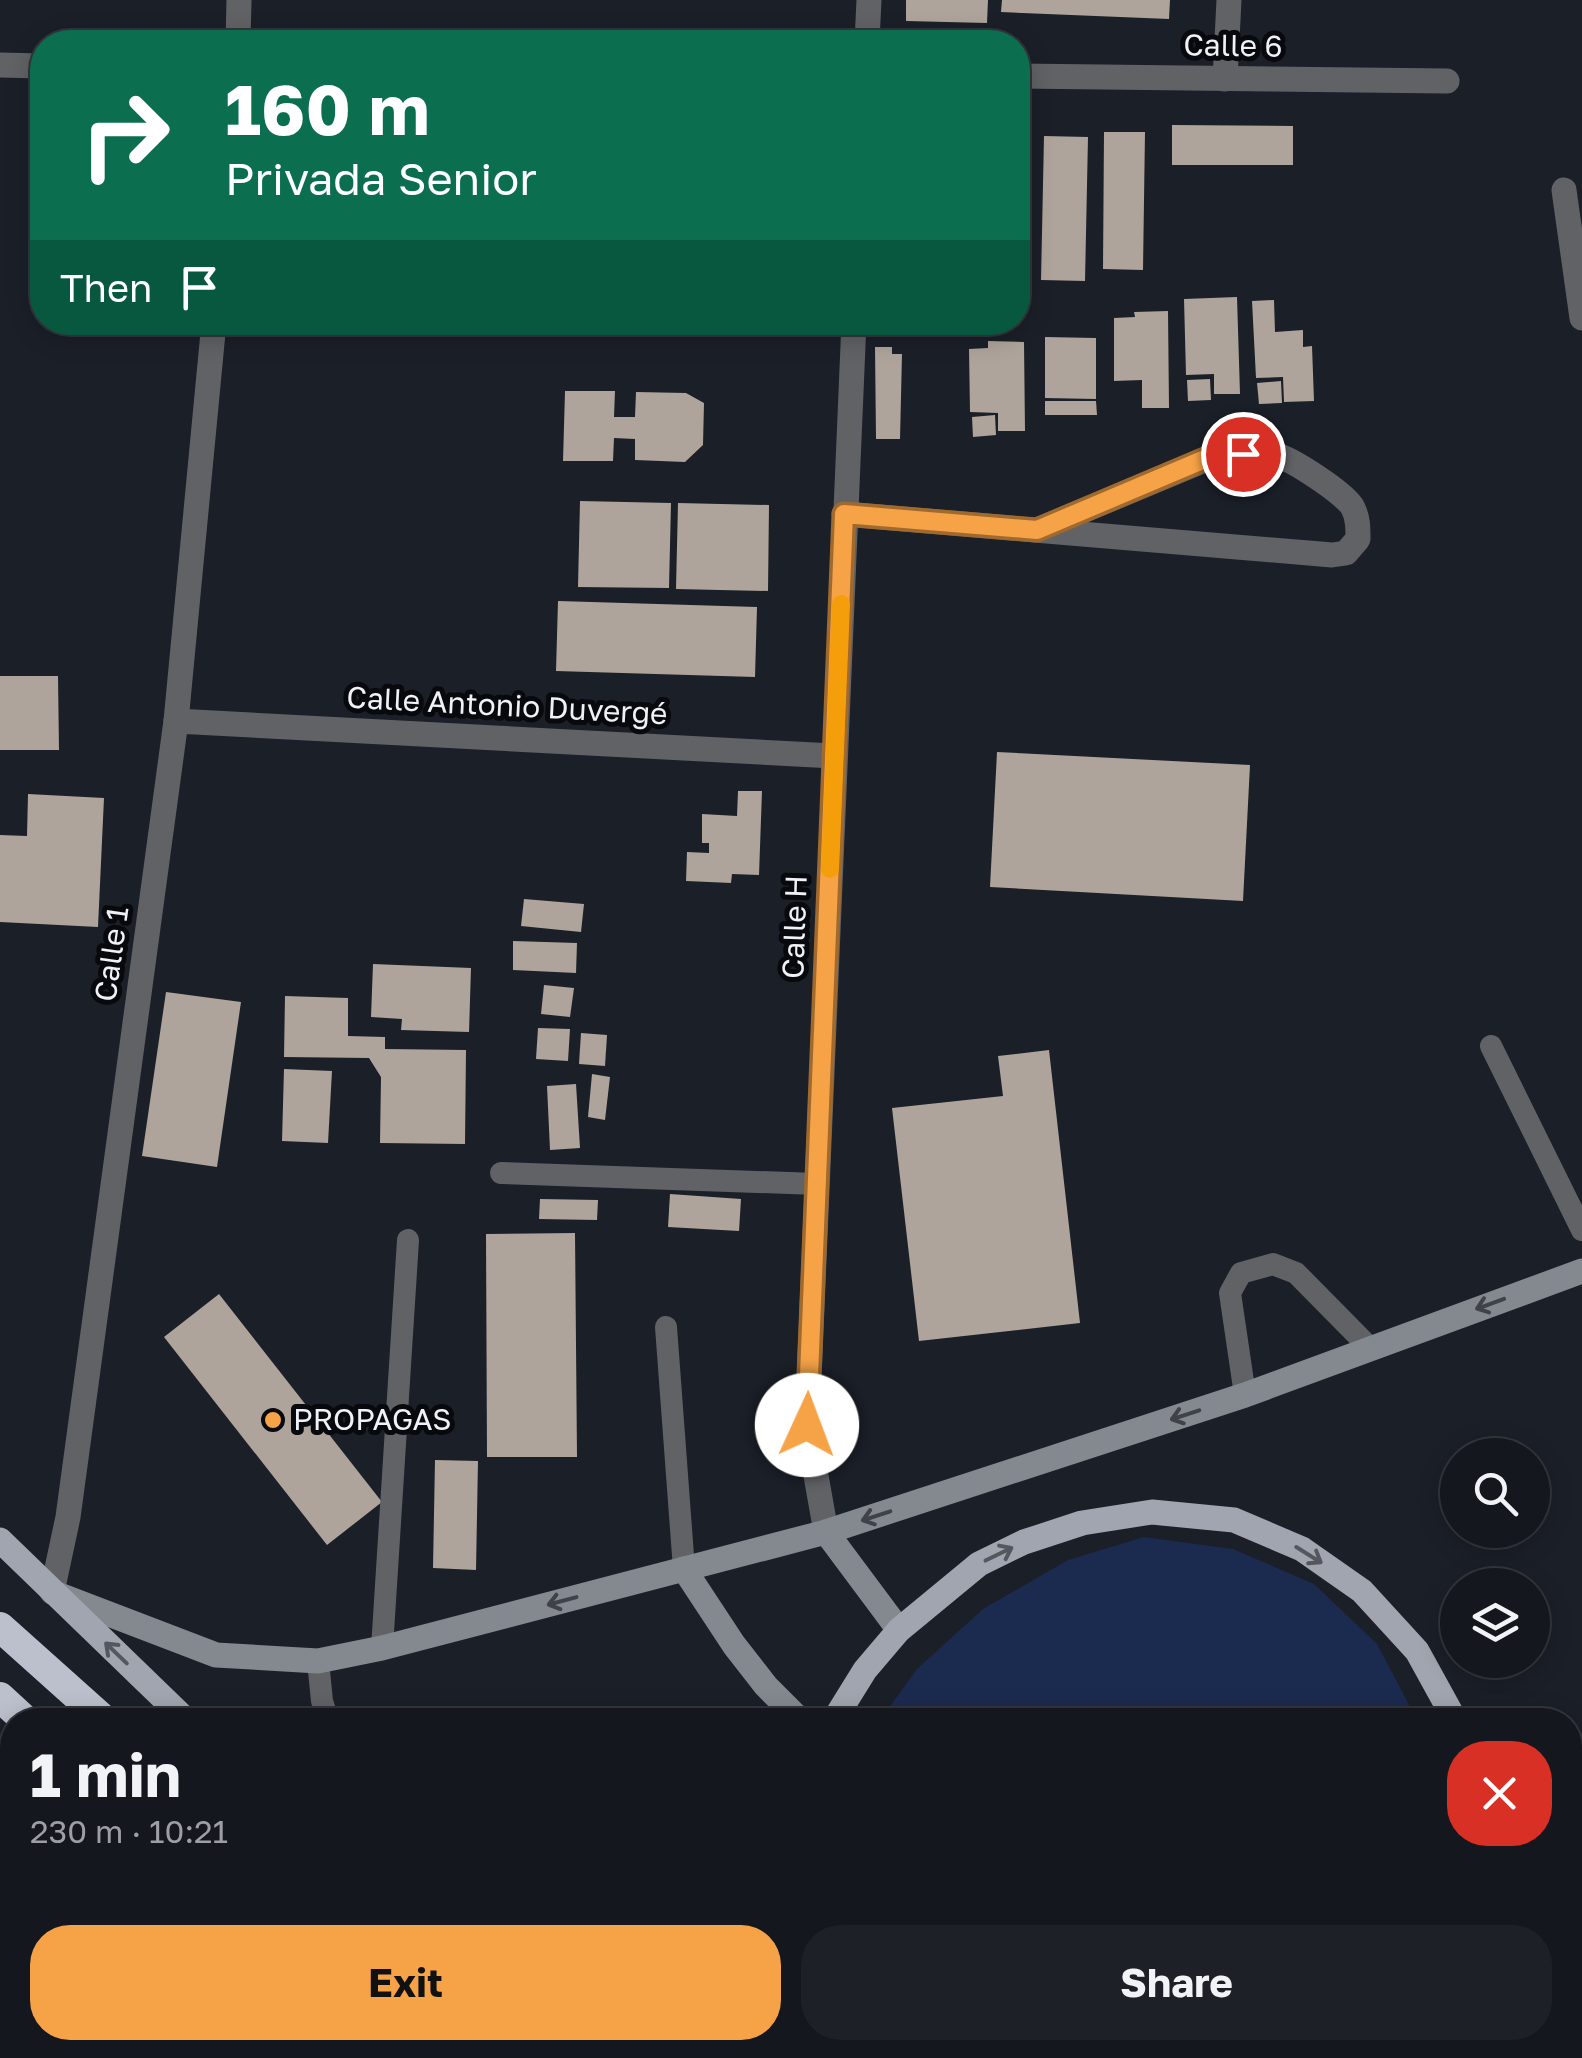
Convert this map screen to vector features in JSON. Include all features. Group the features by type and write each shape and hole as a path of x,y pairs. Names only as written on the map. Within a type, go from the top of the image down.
{"highway":[{"path":"0,1627 91,1708"}],"main road":[{"path":"52,1592 216,1655 318,1661 382,1648 826,1532 1245,1395 1582,1271"},
{"path":"841,1708 865,1670 899,1630 979,1564 1038,1537 1082,1523 1152,1512 1234,1520 1302,1549 1362,1591 1416,1651 1449,1708"},
{"path":"826,1532 899,1630"},
{"path":"0,1540 173,1708"},
{"path":"684,1569 734,1644 788,1708"}],"street":[{"path":"238,30 239,0"},
{"path":"868,30 869,0"},
{"path":"1225,79 1230,0"},
{"path":"0,65 30,66"},
{"name":"Calle 6","path":"1030,76 1447,81"},
{"path":"1564,190 1582,318"},
{"name":"Calle 1","path":"52,1592 70,1498 176,720 213,335"},
{"name":"Calle H","path":"826,1532 807,1425 853,335"},
{"path":"844,514 1332,555 1346,552 1358,539 1358,520 1351,504 1292,460 1273,454 1243,454 1212,456 1037,530"},
{"name":"Calle Antonio Duvergé","path":"176,720 834,756"}],"lane":[{"path":"1491,1046 1582,1230"},
{"path":"501,1173 817,1184"},
{"path":"382,1648 408,1240"},
{"path":"1245,1395 1230,1293 1240,1273 1273,1264 1296,1274 1370,1348"},
{"path":"666,1328 684,1569"},
{"path":"318,1661 324,1708"}],"shaded area":[{"path":"1144,1537 1233,1549 1314,1584 1377,1644 1411,1708 889,1708 917,1669 983,1609 1068,1560"}],"building":[{"path":"906,0 988,0 987,23 906,21"},
{"path":"1002,0 1170,0 1169,19 1001,12"},
{"path":"1172,125 1293,126 1293,165 1172,165"},
{"path":"1104,132 1145,132 1143,270 1103,269"},
{"path":"1044,136 1088,137 1085,281 1041,280"},
{"path":"1237,297 1240,394 1214,394 1214,374 1186,375 1184,299"},
{"path":"1274,300 1275,332 1303,330 1303,347 1312,346 1314,401 1284,402 1283,377 1256,378 1252,301"},
{"path":"1168,311 1169,408 1142,408 1142,380 1114,381 1114,318 1135,317 1134,312"},
{"path":"1045,337 1096,338 1096,399 1045,398"},
{"path":"988,341 1024,342 1025,431 998,431 998,413 970,412 969,349 988,348"},
{"path":"875,347 892,347 892,354 902,354 900,439 876,439"},
{"path":"1210,379 1211,400 1188,401 1187,380"},
{"path":"1281,381 1282,403 1259,404 1257,383"},
{"path":"565,391 615,391 614,417 635,417 636,392 686,393 704,403 703,445 685,462 635,460 635,439 614,438 613,461 563,461"},
{"path":"1045,401 1096,401 1097,415 1045,415"},
{"path":"995,415 996,435 973,437 972,417"},
{"path":"580,501 671,503 669,588 578,587"},
{"path":"678,503 769,505 768,591 676,589"},
{"path":"558,601 757,607 755,677 556,671"},
{"path":"0,676 58,676 59,750 0,750"},
{"path":"997,752 1250,765 1243,901 990,887"},
{"path":"738,791 762,791 759,875 732,874 731,883 686,881 687,852 709,853 709,843 702,843 702,814 737,816"},
{"path":"28,794 104,798 98,927 0,922 0,835 27,836"},
{"path":"524,899 584,904 581,932 521,926"},
{"path":"513,941 577,943 576,973 513,970"},
{"path":"373,964 471,968 469,1032 401,1030 402,1019 371,1017"},
{"path":"544,985 574,988 570,1017 541,1014"},
{"path":"166,992 241,1002 217,1167 142,1156"},
{"path":"285,996 348,998 348,1036 385,1037 385,1049 466,1050 465,1144 380,1143 381,1077 369,1058 284,1057"},
{"path":"538,1028 570,1029 568,1061 536,1059"},
{"path":"581,1033 607,1035 605,1066 579,1064"},
{"path":"1049,1050 1080,1323 919,1341 892,1108 1003,1096 998,1056"},
{"path":"284,1069 332,1071 328,1143 282,1141"},
{"path":"592,1074 610,1077 605,1120 588,1117"},
{"path":"576,1084 580,1148 550,1150 547,1086"},
{"path":"670,1194 741,1199 739,1231 668,1227"},
{"path":"540,1199 598,1200 597,1220 539,1219"},
{"path":"575,1233 577,1457 487,1457 486,1234"},
{"name":"PROPAGAS","path":"219,1294 382,1502 327,1545 164,1337"},
{"path":"435,1460 478,1461 476,1570 433,1568"}],"slow traffic":[{"path":"830,869 841,604"}],"place":[{"name":"PROPAGAS","path":"273,1420"}],"route":[{"path":"807,1425 844,514 1037,530 1212,456 1243,454"}]}
